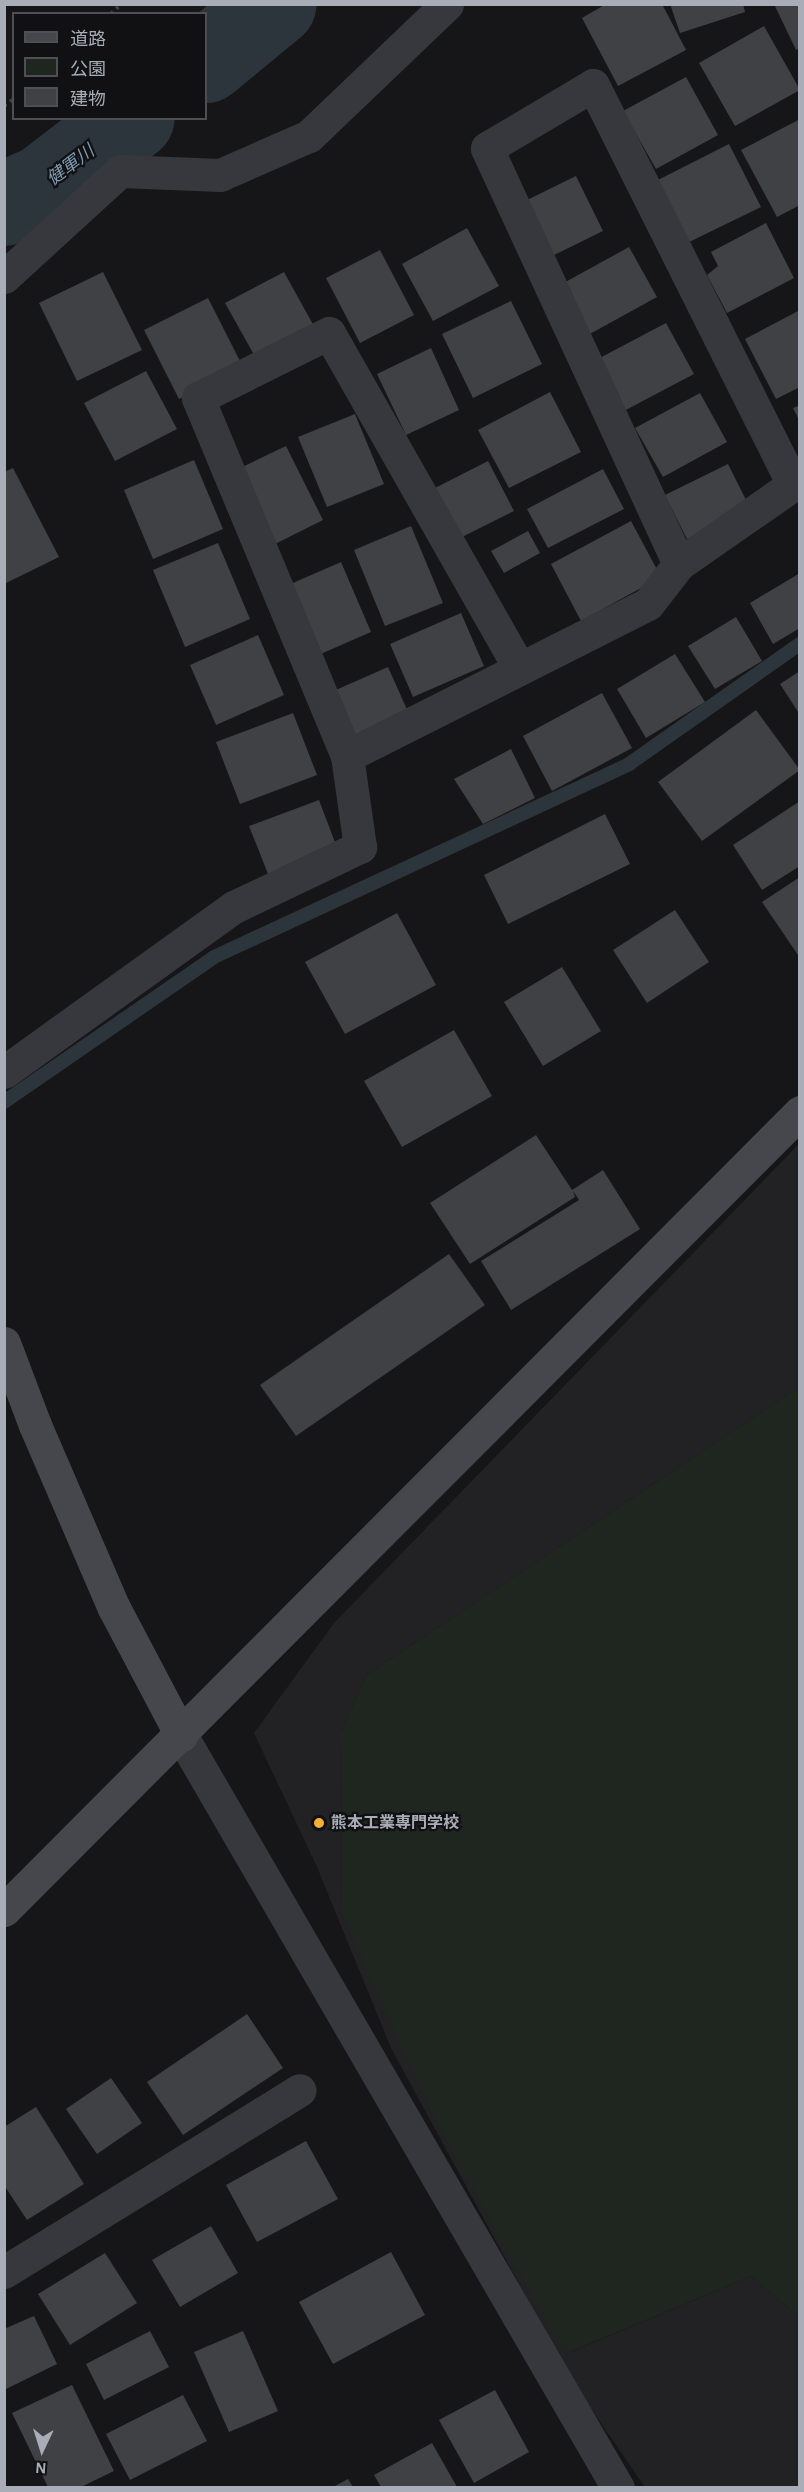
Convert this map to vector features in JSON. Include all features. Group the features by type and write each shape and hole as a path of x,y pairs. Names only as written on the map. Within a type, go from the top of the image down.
{"street":[{"path":"4,277 120,171 220,175 309,136 447,4"},
{"path":"347,756 648,604 678,564 796,482 593,85 487,148 678,564"},
{"path":"4,1072 234,907 360,847 347,756 198,398 329,333 520,669"},
{"path":"4,1910 800,1112"},
{"path":"4,1343 34,1425 114,1608 181,1735 618,2487"},
{"path":"4,2272 300,2090"}],"shaded area":[{"name":"熊本工業専門学校","path":"799,1144 799,1387 366,1675 341,1733 342,1914 571,2352 751,2276 799,2317 799,2487 645,2487 572,2381 391,2048 317,1867 254,1733 334,1623"}],"green space":[{"path":"799,1387 799,2317 751,2276 570,2352 554,2336 433,2116 342,1914 341,1733 366,1675"}],"building":[{"path":"606,4 662,4 686,50 618,86 582,18"},
{"path":"670,4 743,4 745,12 680,33"},
{"path":"774,4 800,4 800,48 796,50"},
{"path":"764,26 800,90 735,126 699,63"},
{"path":"686,77 718,135 656,169 623,111"},
{"path":"800,119 800,205 777,217 741,150"},
{"path":"729,144 761,207 683,245 652,183"},
{"path":"576,176 603,231 550,257 523,202"},
{"path":"766,223 794,278 727,313 707,275 718,266 711,252"},
{"path":"467,228 499,286 433,321 402,264"},
{"path":"629,247 657,297 588,335 560,285"},
{"path":"380,250 414,315 360,343 326,278"},
{"path":"103,272 142,350 77,381 39,303"},
{"path":"284,272 315,328 257,360 225,303"},
{"path":"208,298 243,367 179,399 144,330"},
{"path":"511,301 542,364 473,398 442,334"},
{"path":"800,310 800,387 776,399 745,339"},
{"path":"666,323 694,374 622,412 594,361"},
{"path":"431,348 459,410 406,435 377,374"},
{"path":"146,371 177,429 115,461 84,403"},
{"path":"550,392 581,452 509,488 478,430"},
{"path":"700,393 727,442 663,477 635,428"},
{"path":"800,405 800,422 793,408"},
{"path":"355,414 384,484 327,507 298,437"},
{"path":"286,446 323,520 273,545 236,470"},
{"path":"194,460 223,529 153,559 124,490"},
{"path":"488,461 514,511 460,538 435,488"},
{"path":"728,464 750,508 687,539 665,495"},
{"path":"13,468 59,557 4,584 4,472"},
{"path":"603,469 624,509 548,548 527,509"},
{"path":"631,521 661,577 581,621 551,564"},
{"path":"411,526 443,603 385,626 354,550"},
{"path":"528,531 540,553 504,573 491,551"},
{"path":"218,543 250,619 185,647 153,570"},
{"path":"341,562 371,632 316,656 286,586"},
{"path":"800,573 800,628 773,644 750,603"},
{"path":"461,613 484,666 413,697 390,644"},
{"path":"736,617 762,661 715,689 688,646"},
{"path":"258,635 284,695 216,725 190,665"},
{"path":"675,654 705,702 646,738 617,689"},
{"path":"388,667 409,714 350,740 329,693"},
{"path":"800,671 800,715 780,684"},
{"path":"602,693 632,748 552,791 523,736"},
{"path":"756,710 800,770 702,841 658,782"},
{"path":"293,713 317,775 240,804 216,742"},
{"path":"511,749 535,798 483,824 454,779"},
{"path":"319,800 339,853 270,879 249,826"},
{"path":"800,801 800,866 762,890 733,845"},
{"path":"605,814 630,864 508,924 484,875"},
{"path":"800,877 800,958 762,902"},
{"path":"675,910 709,962 647,1003 613,950"},
{"path":"397,913 436,985 345,1034 305,962"},
{"path":"562,967 601,1031 543,1066 504,1002"},
{"path":"454,1030 492,1096 402,1147 364,1081"},
{"path":"536,1135 572,1190 603,1170 640,1229 511,1310 481,1261 579,1200 573,1191 575,1197 470,1264 430,1203"},
{"path":"449,1254 485,1305 296,1436 260,1385"},
{"path":"247,2014 283,2068 183,2135 147,2082"},
{"path":"111,2078 142,2123 97,2154 66,2109"},
{"path":"36,2107 84,2184 27,2220 4,2185 4,2127"},
{"path":"306,2141 338,2199 257,2242 226,2185"},
{"path":"211,2226 238,2273 180,2307 152,2260"},
{"path":"391,2252 425,2315 333,2364 299,2302"},
{"path":"105,2253 137,2303 70,2345 38,2294"},
{"path":"34,2316 57,2364 6,2389 4,2329"},
{"path":"150,2331 169,2367 104,2400 86,2364"},
{"path":"243,2331 278,2411 229,2432 194,2352"},
{"path":"72,2385 114,2471 81,2487 48,2487 12,2413"},
{"path":"495,2390 529,2452 474,2483 439,2420"},
{"path":"183,2395 207,2441 130,2480 106,2434"},
{"path":"432,2443 457,2487 381,2487 374,2475"},
{"path":"348,2479 353,2487 333,2487"}],"waterway":[{"name":"健軍川","path":"207,60 275,4"},
{"name":"健軍川","path":"4,204 43,187 130,120"},
{"path":"4,1102 214,957 629,764 800,644"}],"place":[{"name":"熊本工業専門学校","path":"319,1823"}]}
